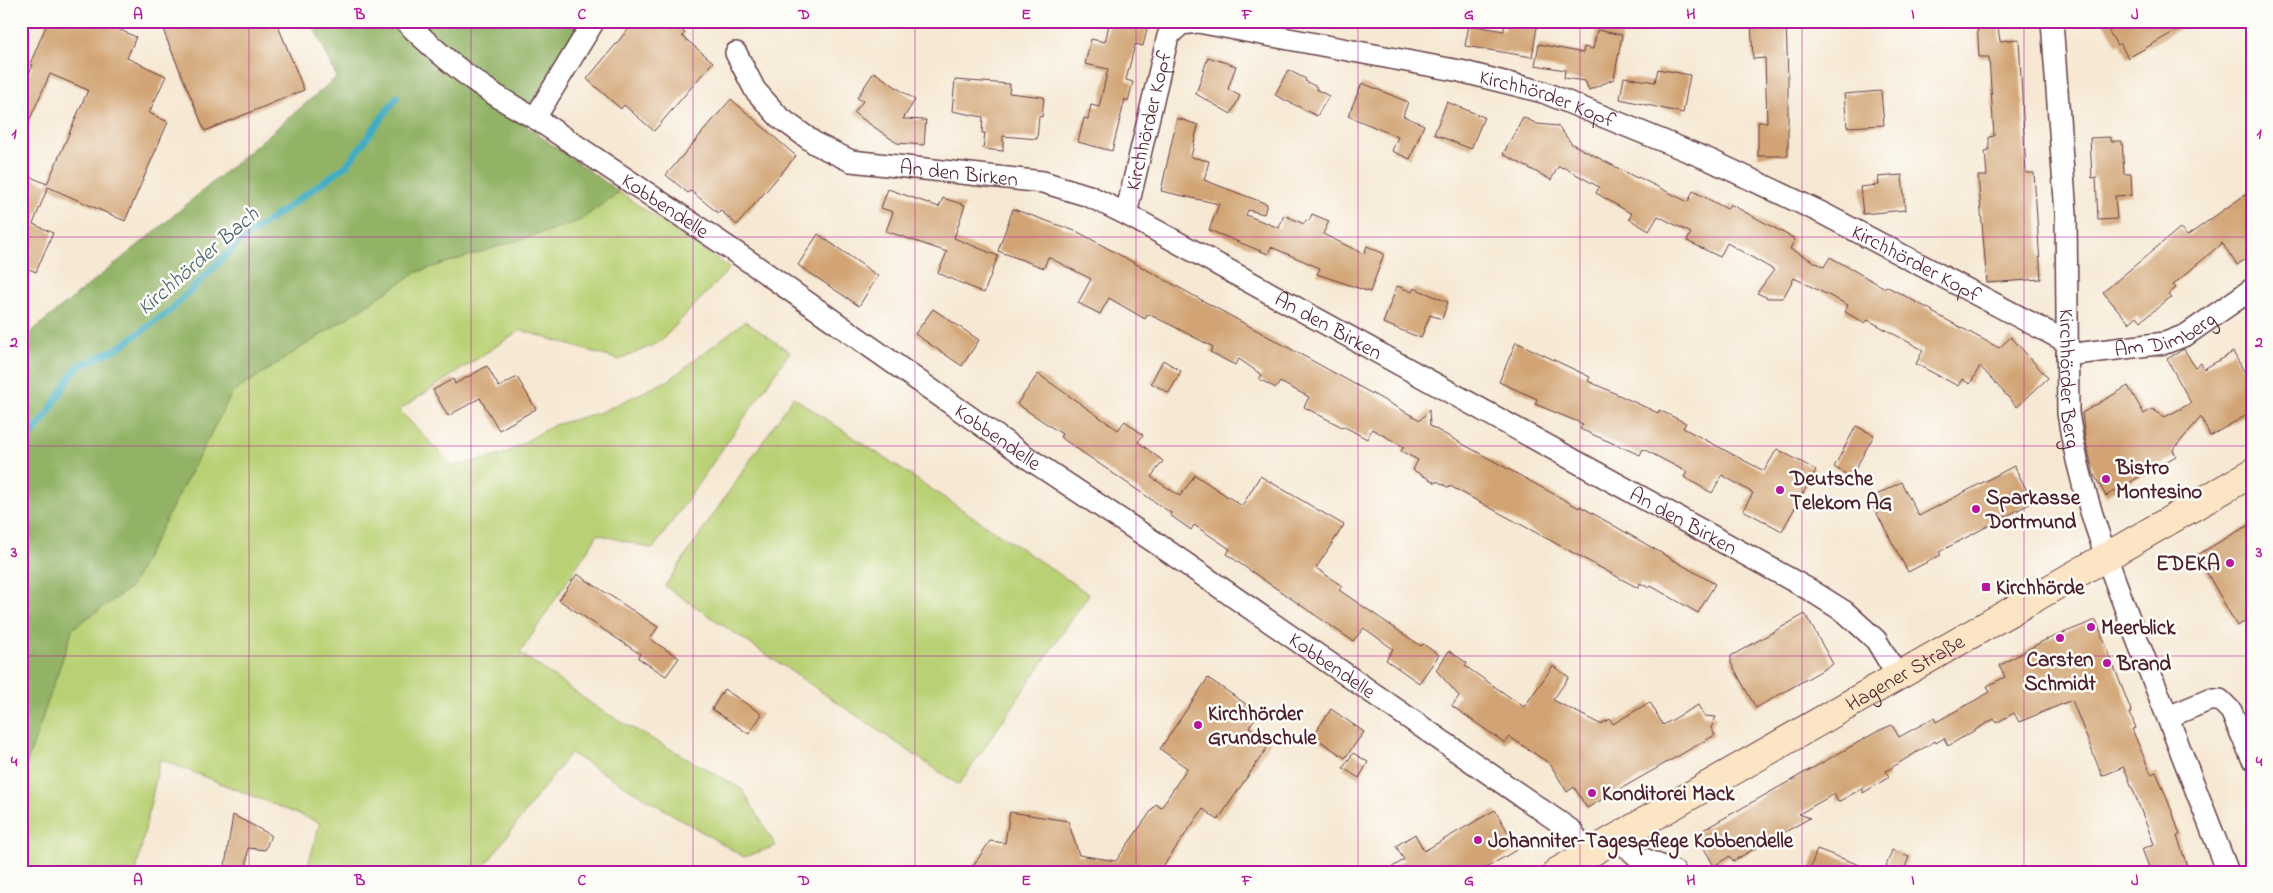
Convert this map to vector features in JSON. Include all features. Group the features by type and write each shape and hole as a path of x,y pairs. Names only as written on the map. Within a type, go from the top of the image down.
{"main road":[{"name":"Hagener Straße","path":"1557,872 2252,473"}],"street":[{"name":"Kobbendelle","path":"405,21 463,72 750,262 1031,460 1163,548 1572,831 1587,855"},
{"path":"535,118 594,21"},
{"name":"Kirchhörder Berg","path":"2052,21 2066,214 2068,413 2073,445 2083,486 2105,557 2228,872"},
{"name":"Kirchhörder Kopf","path":"1126,214 1168,36 1181,24 1198,22 1460,71 1543,92 1710,160 1822,214 2067,349"},
{"name":"An den Birken","path":"736,54 755,90 779,117 816,144 851,162 1043,182 1089,196 1126,214 1810,590 1845,612 1876,640 1898,677"},
{"name":"Am Dimberg","path":"2067,349 2165,343 2186,335 2252,289"},
{"path":"2168,717 2209,700 2220,700 2231,711 2252,758"},
{"path":"1616,838 1637,856 1675,872"}],"green space":[{"path":"311,21 586,21 526,126 619,192 579,221 417,272 232,393 130,588 73,628 21,780 21,340 147,238 337,77"},
{"path":"619,192 730,268 660,342 619,360 521,330 399,410 453,466 502,455 554,425 601,412 669,380 745,321 790,352 653,549 598,534 520,653 602,711 742,789 776,846 744,857 570,753 480,872 306,872 320,823 160,759 136,872 24,872 21,863 21,780 73,628 130,588 232,393 417,272 579,221"},
{"path":"793,397 1089,594 959,785 665,586"}],"building":[{"path":"48,21 100,21 136,37 127,58 166,76 149,113 168,122 125,221 48,187 33,224 53,233 36,272 21,266 21,173 47,184 88,90 50,74 21,139 21,91 33,65 30,64"},
{"path":"181,21 276,21 304,90 205,131 165,35 165,28"},
{"path":"635,21 670,21 685,33 682,36 713,62 654,131 624,105 621,109 587,79"},
{"path":"1110,21 1149,21 1143,46 1135,44 1126,80 1133,82 1128,101 1125,99 1112,151 1078,142 1084,118 1088,119 1091,105 1099,107 1108,69 1085,64 1091,39 1105,42"},
{"path":"1505,21 1538,21 1532,57 1465,46 1469,25 1504,31"},
{"path":"1751,21 1786,21 1788,156 1758,156 1758,122 1767,122 1765,58 1753,59"},
{"path":"1977,21 1997,21 2000,41 2019,39 2026,173 2034,173 2041,279 1987,283 1978,176 1987,176 1985,151 1989,150 1989,137 1994,136 1989,57 1979,57"},
{"path":"2103,21 2193,21 2128,58 2120,43 2117,45"},
{"path":"1597,30 1622,35 1614,79 1589,90 1585,81 1564,78 1565,70 1535,65 1539,44 1583,53 1584,47 1593,49"},
{"path":"1208,57 1236,66 1228,89 1240,96 1231,114 1196,94"},
{"path":"1658,69 1690,75 1683,113 1620,99 1624,77 1655,82"},
{"path":"1288,70 1306,79 1305,81 1329,96 1317,116 1275,95"},
{"path":"874,72 915,100 903,119 926,120 924,145 897,143 854,113 863,101 857,98"},
{"path":"955,80 1010,84 1009,93 1044,97 1042,117 1039,116 1037,139 1003,136 1003,151 983,149 985,133 982,133 983,117 952,111"},
{"path":"1362,83 1408,102 1403,116 1424,125 1410,159 1392,151 1398,137 1348,116"},
{"path":"1881,91 1884,125 1847,127 1844,94"},
{"path":"731,99 796,156 737,225 720,210 718,213 691,191 688,193 666,175"},
{"path":"1447,102 1484,117 1471,149 1434,134"},
{"path":"1523,117 1537,124 1558,126 1572,144 1688,202 1693,191 1727,209 1730,204 1795,239 1790,249 1824,267 1830,257 1999,348 2011,337 2048,378 2017,407 1980,366 1970,384 1962,379 1958,386 1916,364 1923,350 1868,320 1865,323 1845,312 1848,305 1794,278 1783,298 1768,298 1757,293 1774,270 1727,243 1720,257 1687,241 1691,233 1658,216 1649,231 1629,219 1632,214 1596,193 1599,187 1565,168 1558,167 1551,180 1503,154"},
{"path":"1177,118 1198,125 1191,157 1209,161 1204,180 1267,204 1264,214 1248,210 1246,215 1279,228 1284,215 1304,224 1306,220 1309,221 1312,214 1329,221 1323,234 1364,254 1367,246 1384,254 1370,292 1317,274 1320,268 1271,247 1268,254 1209,230 1219,204 1161,191"},
{"path":"2111,137 2111,141 2122,141 2124,174 2131,174 2132,195 2115,196 2117,219 2098,220 2096,177 2092,178 2090,138"},
{"path":"1902,175 1905,210 1863,214 1860,187 1879,185 1878,177"},
{"path":"888,189 939,207 943,198 965,205 954,238 998,256 984,293 938,273 947,252 886,231 893,212 881,208"},
{"path":"2252,190 2252,254 2237,265 2222,243 2173,285 2176,288 2168,294 2171,297 2141,321 2137,316 2129,323 2103,292 2180,228 2187,236"},
{"path":"1013,209 1078,232 1420,420 1429,410 1430,426 1579,508 1580,506 1715,584 1698,613 1651,586 1649,588 1640,583 1638,588 1450,486 1449,488 1437,481 1436,483 1413,470 1418,460 1401,451 1404,447 1372,429 1367,439 1304,407 1309,397 1280,382 1276,388 1259,379 1262,375 1239,359 1235,365 1210,352 1213,347 1148,314 1145,319 1109,298 1100,314 1078,303 1091,279 1048,257 1044,268 998,251"},
{"path":"818,234 878,276 859,306 798,265"},
{"path":"1397,286 1412,292 1414,288 1448,302 1442,319 1430,315 1421,338 1383,323"},
{"path":"933,309 979,340 962,366 915,334"},
{"path":"1516,342 1590,377 1588,381 1658,413 1659,410 1686,423 1683,428 1764,471 1777,449 1816,470 1782,531 1743,510 1753,493 1722,475 1712,493 1684,477 1687,472 1643,449 1640,455 1580,429 1583,424 1535,404 1537,399 1499,382"},
{"path":"2184,349 2195,367 2201,363 2204,369 2233,352 2252,385 2252,412 2210,436 2201,417 2173,450 2176,456 2106,496 2094,475 2085,439 2082,413 2128,386 2144,414 2152,409 2165,417 2191,403 2167,359"},
{"path":"1163,360 1181,371 1169,393 1151,383"},
{"path":"487,366 499,387 517,377 536,409 499,430 480,398 448,416 433,390 453,379 455,384"},
{"path":"1038,374 1118,430 1125,421 1143,435 1138,442 1163,461 1151,477 1180,496 1195,475 1242,506 1260,476 1344,525 1316,568 1342,586 1339,590 1421,646 1423,644 1439,655 1419,683 1386,660 1393,649 1364,628 1353,641 1227,554 1230,549 1194,525 1191,530 1170,515 1171,513 1060,437 1062,434 1017,404"},
{"path":"1856,426 1874,435 1851,477 1834,467"},
{"path":"2014,466 2033,502 1939,552 1941,555 1908,572 1869,499 1901,482 1919,516"},
{"path":"2252,523 2252,618 2237,626 2197,555"},
{"path":"577,574 658,627 650,639 679,658 666,676 638,658 640,654 559,600"},
{"path":"1805,614 1833,664 1756,708 1731,663 1731,656"},
{"path":"2096,620 2132,713 2130,713 2136,728 2132,729 2151,774 2156,772 2173,814 2180,835 2177,836 2189,872 2151,872 2142,849 2154,844 2126,772 2123,767 2102,776 2072,700 2019,722 2014,713 1996,723 1994,719 1948,746 1944,738 1936,743 1935,741 1886,771 1889,777 1863,793 1863,788 1838,802 1834,794 1799,814 1810,818 1733,861 1730,856 1714,866 1696,834 1880,730 1892,725 1899,737 1934,718 1936,722 1990,692 1987,686 2005,677 1999,666 2043,641"},
{"path":"1449,651 1467,663 1465,666 1524,707 1553,666 1569,677 1553,700 1600,724 1610,719 1613,724 1650,702 1663,725 1698,705 1704,716 1716,717 1711,728 1715,735 1587,808 1574,787 1567,792 1550,764 1510,737 1505,743 1452,706 1459,696 1436,670"},
{"path":"1208,678 1259,713 1249,727 1271,742 1218,820 1203,809 1159,872 969,872 990,841 1005,843 1010,812 1068,821 1079,855 1116,861 1156,804 1161,808 1187,768 1160,749"},
{"path":"724,689 762,714 749,734 712,709"},
{"path":"1331,709 1364,732 1345,758 1313,736"},
{"path":"1353,753 1368,762 1359,778 1343,768"},
{"name":"Johanniter-Tagespflege Kobbendelle","path":"1495,810 1518,849 1479,872 1384,872 1404,860 1396,846 1415,834 1424,851"},
{"path":"233,815 271,835 265,850 248,848 246,872 224,872"},
{"path":"1817,849 1873,870 1873,872 1809,872"},
{"path":"1892,850 1909,857 1903,872 1884,872"}],"waterway":[{"name":"Kirchhörder Bach","path":"21,449 44,419 76,368 120,347 171,310 240,241 347,165 397,97"}],"place":[{"name":"Bistro Montesino","path":"2106,479"},
{"name":"Deutsche Telekom AG","path":"1780,490"},
{"name":"Sparkasse Dortmund","path":"1976,509"},
{"name":"EDEKA","path":"2230,563"},
{"name":"Kirchhörde","path":"1986,587"},
{"name":"Meerblick","path":"2091,627"},
{"name":"Carsten Schmidt","path":"2060,638"},
{"name":"Brand","path":"2107,663"},
{"name":"Kirchhörder Grundschule","path":"1198,725"},
{"name":"Konditorei Mack","path":"1592,793"},
{"name":"Johanniter-Tagespflege Kobbendelle","path":"1478,840"}]}
